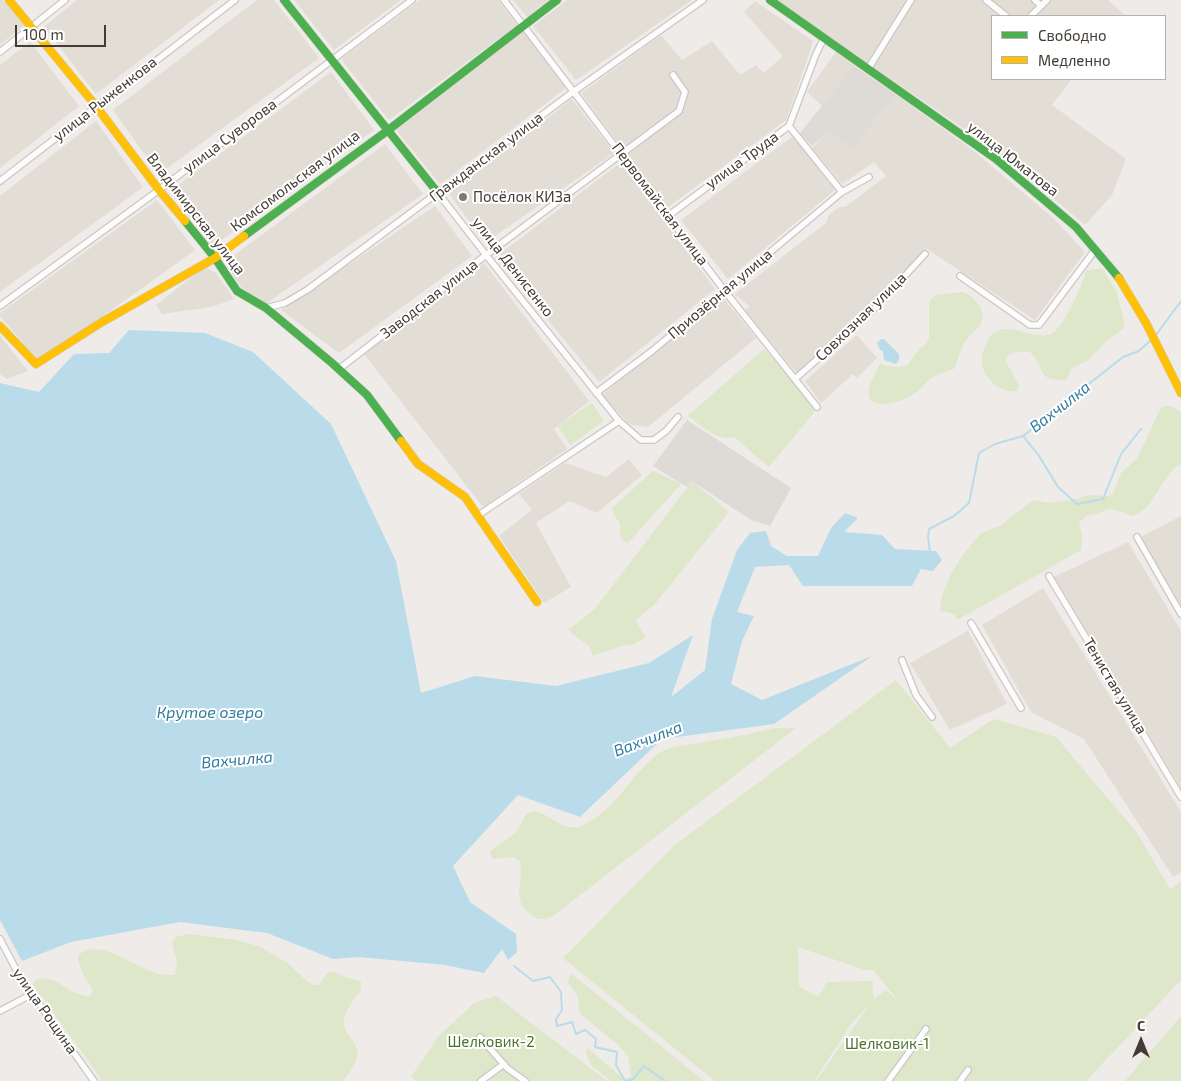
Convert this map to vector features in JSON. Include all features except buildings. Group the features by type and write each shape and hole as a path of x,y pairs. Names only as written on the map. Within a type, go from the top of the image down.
{"street":[{"name":"Владимирская улица","path":"9,0 96,106 159,190 215,258 237,291 266,308 367,395 418,464 465,497 476,516 537,602"},
{"path":"0,52 64,0"},
{"name":"улица Рыженкова","path":"0,181 235,0"},
{"name":"улица Денисенко","path":"284,0 619,421 641,440 654,440 666,431 678,416"},
{"name":"улица Суворова","path":"0,306 159,190 412,0"},
{"name":"Первомайская улица","path":"504,0 724,290 817,407"},
{"name":"Комсомольская улица","path":"0,326 36,364 102,322 215,258 387,131 558,0"},
{"name":"Гражданская улица","path":"266,308 285,303 307,290 573,92 703,0"},
{"name":"улица Юматова","path":"770,0 996,159 1076,227 1120,279 1146,323 1181,393"},
{"path":"868,69 911,0"},
{"path":"986,0 1005,15"},
{"path":"1035,0 1041,6"},
{"path":"1032,15 1047,0"},
{"name":"улица Труда","path":"668,216 789,126 816,54 824,38"},
{"name":"Заводская улица","path":"339,369 486,255 679,111 685,92 673,75"},
{"path":"789,126 842,192"},
{"name":"Приозёрная улица","path":"596,393 652,351 842,192 869,177"},
{"path":"960,276 1030,325 1039,325 1095,250"},
{"name":"Совхозная улица","path":"795,379 876,307 925,254"},
{"path":"476,516 619,421"},
{"path":"1137,537 1181,614"},
{"name":"Тенистая улица","path":"1049,576 1181,797"},
{"path":"971,623 1021,708"},
{"path":"902,660 916,695 932,716"},
{"name":"улица Рощина","path":"0,940 10,960 32,994 94,1081"},
{"path":"0,1011 32,994"},
{"path":"888,1081 926,1029"},
{"path":"480,1037 504,1064 525,1081"},
{"path":"481,1081 504,1064"},
{"path":"960,1081 968,1070"}],"shaded area":[{"path":"0,0 3,0 24,25 0,45"},
{"path":"77,0 219,0 96,94 44,27"},
{"path":"257,0 274,0 319,58 159,174 113,110"},
{"path":"294,0 401,0 334,50"},
{"path":"420,0 498,0 517,25 389,120 341,59"},
{"path":"513,0 549,0 527,17"},
{"path":"567,0 692,0 576,80 533,26"},
{"path":"776,0 1108,0 1124,14 991,15 991,80 1071,80 1052,105 1126,159 1112,195 1085,225 1005,157"},
{"path":"755,1 813,41 786,120 667,208 581,93 661,35 682,60 712,41 740,75 756,65 764,73 783,56 744,12"},
{"path":"523,31 566,88 440,184 396,130"},
{"path":"30,42 79,106 0,168 0,65"},
{"path":"836,52 854,66 822,106 807,92"},
{"path":"854,66 895,94 853,149 829,132 812,146 800,133"},
{"path":"331,72 374,130 212,247 170,191"},
{"path":"895,94 975,152 1054,219 1085,252 1035,320 927,249 850,328 797,374 745,310 750,307 735,294 827,222 828,216 839,207 845,207 886,176 874,162 842,184 812,148 829,131 853,149"},
{"path":"572,99 614,153 485,243 449,194"},
{"path":"96,121 143,187 0,292 0,196"},
{"path":"793,136 835,190 728,279 681,220"},
{"path":"385,144 423,194 264,305 239,285 225,262"},
{"path":"620,163 715,289 599,382 496,257"},
{"path":"157,200 195,250 39,362 0,316 0,313"},
{"path":"435,206 472,256 339,353 281,310"},
{"path":"484,263 589,401 554,429 567,449 483,507 364,354"},
{"path":"205,267 216,273 234,299 211,307 162,314 156,305"},
{"path":"722,297 756,338 648,427 629,424 602,395"},
{"path":"857,335 877,358 857,378 853,374 821,403 805,381"},
{"path":"0,336 28,371 7,379 0,374"},
{"path":"687,420 791,488 770,526 751,520 692,481 687,487 653,466"},
{"path":"629,459 642,475 597,513 569,501 536,523 571,587 544,603 499,536 532,510 519,494 565,463 606,477"},
{"path":"1181,516 1181,606 1140,537"},
{"path":"1128,542 1181,631 1181,788 1054,577"},
{"path":"1043,588 1181,812 1181,872 1173,877 1084,739 1031,712 982,625"},
{"path":"968,631 1007,704 950,730 910,663"}],"green space":[{"path":"1102,268 1117,292 1125,327 1103,344 1090,359 1072,368 1066,380 1056,380 1045,376 1030,352 1012,353 1005,360 1019,385 1018,391 1004,390 987,377 982,363 982,353 991,335 1005,329 1036,335 1051,334 1067,315 1086,271"},
{"path":"963,292 979,305 983,319 963,345 955,368 933,377 915,393 904,399 883,404 872,401 869,396 869,389 880,364 893,367 907,366 929,339 929,305 931,299 936,295"},
{"path":"764,349 791,378 815,411 769,467 734,437 728,438 716,435 688,416"},
{"path":"592,403 604,421 570,445 558,426"},
{"path":"1164,406 1174,407 1181,413 1181,464 1168,476 1147,506 1132,516 1109,509 1086,516 1079,523 1082,536 1081,550 959,619 956,619 955,614 940,611 942,595 951,574 962,556 981,533 1000,526 1033,500 1049,503 1078,499 1088,495 1107,496 1113,494 1121,473 1137,459 1161,408"},
{"path":"653,471 681,484 627,544 620,536 620,524 611,509"},
{"path":"692,481 729,512 655,604 635,621 646,637 630,646 627,644 593,656 590,647 568,630 595,609"},
{"name":"Шелковик-1","path":"896,680 950,748 994,719 1056,737 1137,833 1170,889 1181,882 1181,980 1086,1081 816,1081 870,1004 851,1024 814,1081 715,1081 563,958 675,845","holes":["798,947 862,969 874,971 899,1002 886,990 874,999 872,981 827,982 818,997 799,986"]},
{"path":"776,728 796,728 553,916 539,919 531,915 524,908 519,895 521,868 519,860 513,857 492,859 490,852 514,834 526,815 531,812 544,814 565,826 581,826 593,820 604,812 648,763 666,749"},
{"path":"189,934 236,940 258,946 286,962 313,985 319,985 329,972 335,972 361,982 361,989 349,1007 344,1020 346,1031 355,1045 357,1055 355,1064 343,1081 103,1081 33,985 36,980 50,979 76,993 90,996 93,990 81,970 78,956 86,951 95,949 116,955 155,973 175,975 177,962 172,942 176,937"},
{"path":"570,975 573,975 704,1081 611,1081 592,1066 587,1057 586,1051 588,1048 622,1078 629,1078 631,1076 628,1056 617,1044 582,1015 579,1010 578,997 568,982"},
{"name":"Шелковик-2","path":"496,996 607,1081 415,1081 411,1077 438,1037 474,1003"},
{"path":"1181,1016 1181,1081 1125,1081"}],"water":[{"name":"Крутое озеро","path":"129,330 205,333 253,352 331,424 396,561 421,693 475,676 556,686 649,663 693,635 671,697 705,670 712,619 737,550 750,533 766,531 771,546 787,556 818,556 831,528 845,513 858,518 844,532 882,535 895,549 936,551 942,560 933,571 921,569 912,586 803,586 789,565 755,567 737,612 754,616 742,641 731,684 762,700 872,656 774,724 662,739 580,817 518,795 453,866 470,902 516,934 517,952 508,960 502,949 484,973 445,965 358,957 333,959 267,933 180,922 71,942 22,961 0,920 0,383 39,392 74,354 109,353"},
{"path":"884,339 899,354 899,360 896,364 884,360 883,351 880,350 877,343"}],"waterway":[{"name":"Вахчилка","path":"1156,335 1181,301"},
{"name":"Вахчилка","path":"930,552 929,529 954,516 969,503 979,453 995,444 1023,436 1123,357 1139,351 1151,340"},
{"path":"1024,437 1039,456 1058,487 1077,504 1103,499 1121,454 1141,429"},
{"path":"514,966 533,981 550,977 561,992 562,1010 556,1019 557,1026 572,1022 576,1034 585,1030 596,1039 595,1047 617,1052 616,1065 625,1081"},
{"path":"626,1081 633,1079 644,1066 665,1081"}],"traffic: fast":[{"path":"284,0 438,193"},
{"path":"244,236 387,131 557,0"},
{"path":"770,0 996,159 1076,227 1119,278"},
{"path":"185,221 215,258 237,291 266,308 367,395 401,441"}],"traffic: slow":[{"path":"9,0 96,106 159,190 185,221"},
{"path":"0,326 36,364 102,322 215,258 244,236"},
{"path":"1119,278 1146,323 1181,393"},
{"path":"401,441 418,464 465,497 537,602"}],"place":[{"name":"Посёлок КИЗа","path":"463,197"}]}
